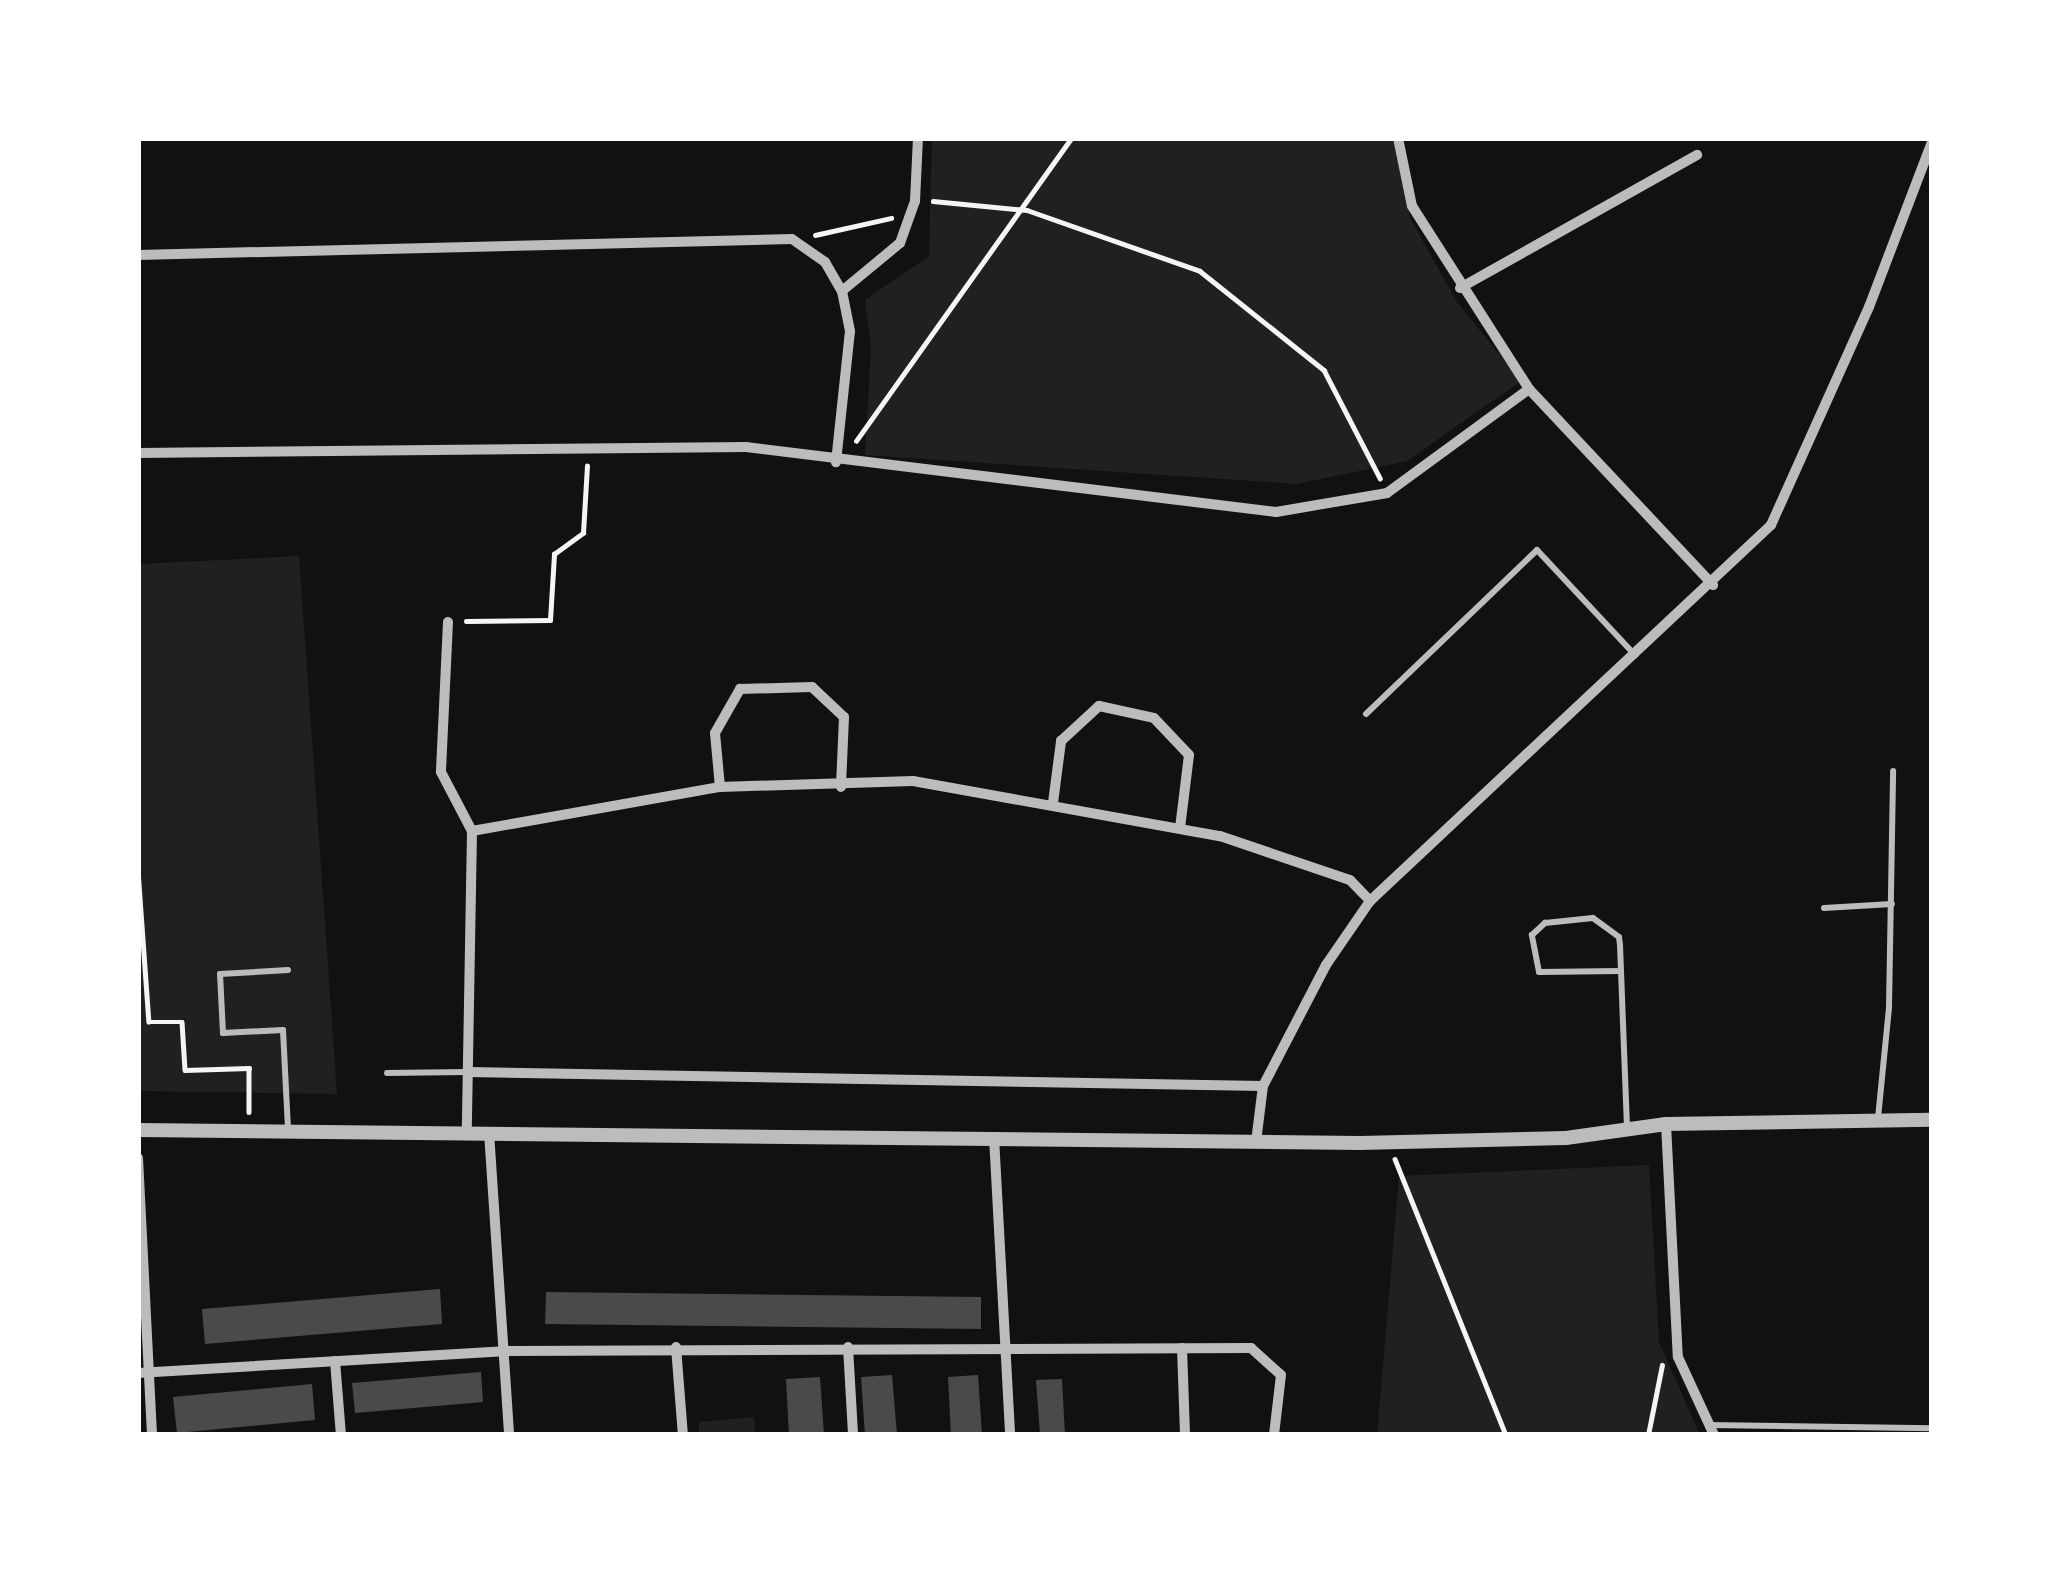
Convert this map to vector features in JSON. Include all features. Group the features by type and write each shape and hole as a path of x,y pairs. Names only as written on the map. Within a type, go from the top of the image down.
{"street":[{"path":"842,291 900,243 915,201 918,138"},
{"path":"1398,138 1412,206 1460,289 1529,389 1713,585"},
{"path":"1256,1142 1263,1086 1326,965 1370,901 1713,585 1771,525 1869,307 1932,142"},
{"path":"1460,289 1696,155"},
{"path":"138,256 792,239 825,262 842,291 850,331 836,463"},
{"path":"138,453 746,447 836,463 1276,512 1387,493 1529,389"},
{"path":"448,622 441,772 472,831 467,1132"},
{"path":"720,788 715,733 740,689 812,687 844,717 841,787"},
{"path":"1053,803 1061,742 1099,706 1154,718 1189,755 1180,828"},
{"path":"472,831 720,788 914,781 1180,828 1350,880 1370,901"},
{"path":"468,1072 1263,1086"},
{"path":"138,1130 1389,1143 1666,1124 1932,1120"},
{"path":"1666,1124 1678,1357 1710,1430"},
{"path":"489,1132 509,1435"},
{"path":"994,1137 1010,1435"},
{"path":"138,1158 143,1372 152,1435"},
{"path":"676,1347 683,1435"},
{"path":"143,1372 503,1351 676,1347 1251,1348 1281,1375 1274,1435"},
{"path":"848,1347 853,1435"},
{"path":"1182,1348 1186,1435"},
{"path":"335,1361 341,1435"}],"lane":[{"path":"1366,714 1537,550 1636,656"},
{"path":"1877,1122 1892,904 1894,771"},
{"path":"1824,908 1892,904"},
{"path":"1621,970 1539,972 1532,935 1545,923 1600,919 1618,938 1621,970 1627,1130"},
{"path":"288,970 220,974 224,1033 284,1030 288,1129"},
{"path":"387,1073 468,1072"},
{"path":"1710,1430 1932,1427"}],"path":[{"path":"836,463 876,421 1027,210 1071,138"},
{"path":"792,239 882,224 915,201 1027,210 1200,271 1324,370 1387,493"},
{"path":"448,622 550,620 554,554 583,532 588,448"},
{"path":"138,870 149,1022 182,1022 185,1070 249,1068 249,1130"},
{"path":"1389,1143 1506,1435"},
{"path":"1648,1435 1662,1365 1678,1357"}],"shaded area":[{"path":"932,138 1393,138 1410,218 1457,302 1521,381 1407,461 1297,484 865,455 871,347 865,300 929,256"},
{"path":"299,556 337,1094 138,1091 138,564"},
{"path":"1649,1165 1659,1342 1700,1435 1377,1435 1399,1176"},
{"path":"754,1417 755,1435 699,1435 699,1422"}],"building":[{"path":"440,1289 442,1324 205,1344 202,1309"},
{"path":"546,1292 981,1297 981,1329 545,1324"},
{"path":"481,1372 483,1402 355,1413 352,1383"},
{"path":"892,1375 897,1435 865,1435 861,1377"},
{"path":"978,1375 982,1435 951,1435 948,1377"},
{"path":"820,1377 824,1435 789,1435 786,1379"},
{"path":"1062,1379 1065,1435 1040,1435 1036,1380"},
{"path":"312,1384 315,1420 177,1433 173,1397"}]}
